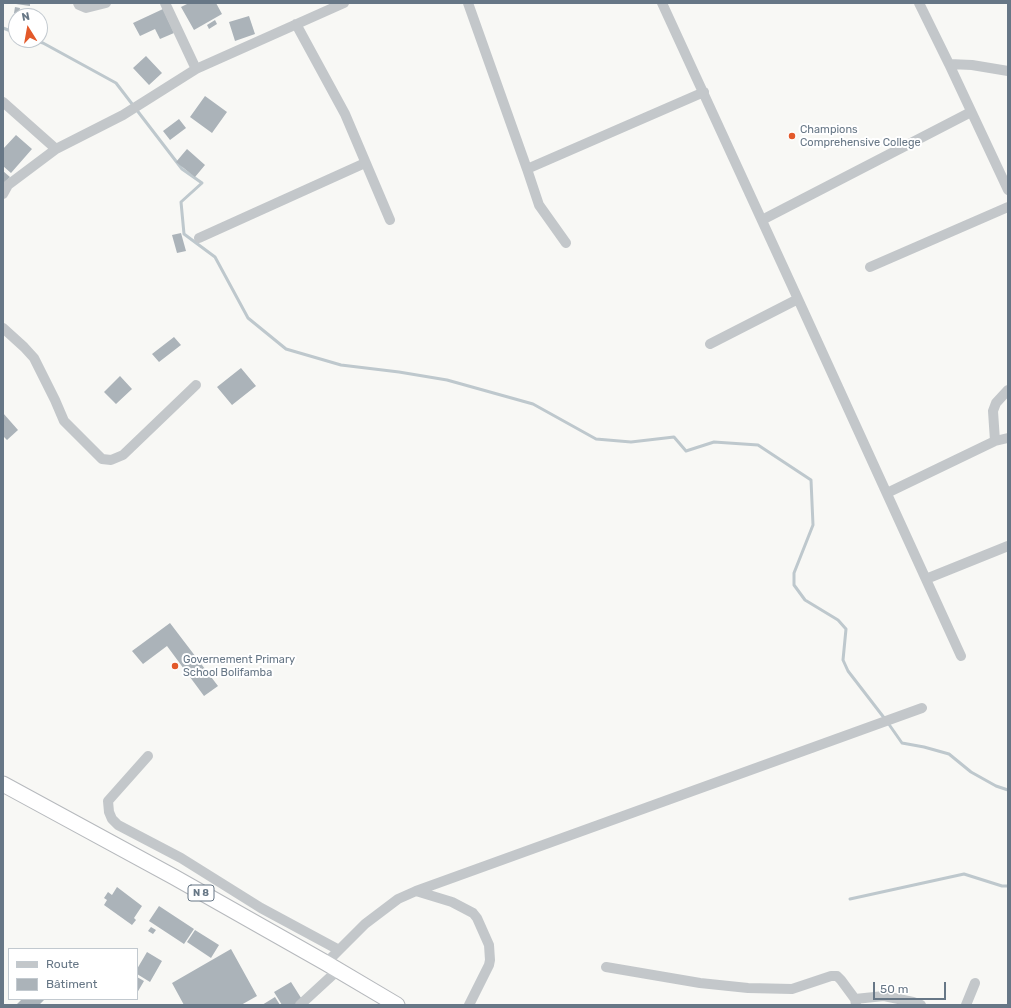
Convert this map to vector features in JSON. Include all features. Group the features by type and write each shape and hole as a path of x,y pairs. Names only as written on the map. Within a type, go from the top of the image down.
{"highway":[{"name":"N 8","path":"3,784 174,877 397,1005"}],"street":[{"path":"78,3 86,8 106,3"},
{"path":"165,3 196,69"},
{"path":"3,194 8,185 56,149 123,115 196,69 344,3"},
{"path":"468,3 539,205 566,244"},
{"path":"662,3 961,656"},
{"path":"919,3 1008,190"},
{"path":"296,24 339,103 390,220"},
{"path":"949,64 972,65 1008,70"},
{"path":"527,169 704,92"},
{"path":"3,102 56,149"},
{"path":"762,220 971,112"},
{"path":"199,238 365,162"},
{"path":"870,267 1008,206"},
{"path":"710,344 798,299"},
{"path":"3,328 34,358 64,421 102,459 111,460 123,454 196,385"},
{"path":"995,441 993,410 1008,390"},
{"path":"887,493 995,441 1008,438"},
{"path":"926,580 1008,546"},
{"path":"300,1005 332,967 339,950 365,924 398,899 416,891 922,708"},
{"path":"148,756 108,801 109,812 112,819 118,825 182,858 261,908 339,950"},
{"path":"416,891 452,902 474,913 477,918 489,944 490,960 489,965 469,1005"},
{"path":"606,967 700,983 748,988 792,989 831,976 836,976 841,980 856,1002 884,996 921,1005"},
{"path":"966,1005 975,983"}],"building":[{"path":"30,3 30,6 16,4"},
{"path":"189,3 216,3 222,14 194,30 181,7"},
{"path":"163,9 174,33 160,39 155,29 140,36 133,23"},
{"path":"249,16 255,34 235,41 229,22"},
{"path":"215,20 217,24 209,29 207,25"},
{"path":"146,56 162,73 149,85 133,68"},
{"path":"205,96 227,112 212,133 190,117"},
{"path":"179,119 186,128 170,140 163,131"},
{"path":"16,135 32,149 11,173 3,166 3,149"},
{"path":"187,149 205,165 195,177 176,162"},
{"path":"3,171 10,177 3,185"},
{"path":"181,233 186,251 177,253 172,235"},
{"path":"174,337 181,345 159,362 152,354"},
{"path":"241,368 256,386 232,405 217,387"},
{"path":"120,376 132,389 116,404 104,392"},
{"path":"3,413 18,430 7,440 3,436"},
{"path":"170,623 218,686 204,696 167,646 143,664 132,651"},
{"path":"117,887 142,906 134,918 136,920 132,925 104,905 107,900 104,898 108,892 112,895"},
{"path":"159,906 194,929 184,944 149,921"},
{"path":"151,927 156,930 153,934 148,931"},
{"path":"195,930 219,945 211,958 187,942"},
{"path":"231,949 257,996 241,1005 184,1005 172,983"},
{"path":"147,952 162,961 150,982 138,975 138,967"},
{"path":"138,978 144,981 138,991"},
{"path":"291,982 303,1001 297,1005 282,1005 274,992"},
{"path":"275,997 280,1005 262,1005"},
{"path":"21,1000 44,1000 39,1005 16,1005"}],"waterway":[{"path":"3,28 8,30"},
{"path":"48,46 116,83 182,169 202,183 181,202 184,234 215,257 248,318 286,349 341,365 447,380 533,404 596,439 631,442 674,437 686,451 714,442 758,445 811,480 813,525 794,573 794,585 805,600 838,620 846,629 843,660 848,671 885,719"},
{"path":"888,723 902,743 949,754 971,772 996,786 1008,790"},
{"path":"850,899 964,874 1002,886 1008,886"}],"place":[{"name":"Champions Comprehensive College","path":"792,136"},
{"name":"Governement Primary School Bolifamba","path":"175,666"}]}
